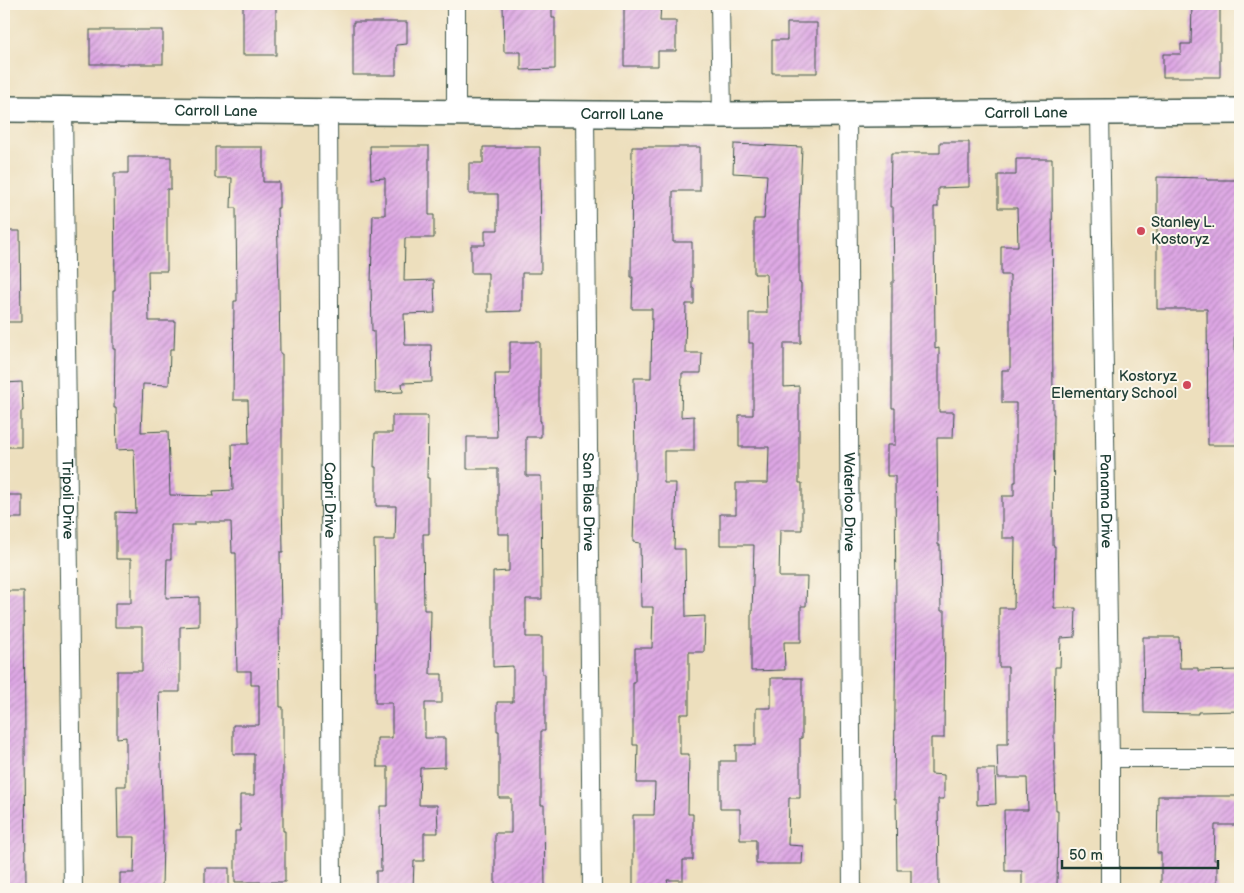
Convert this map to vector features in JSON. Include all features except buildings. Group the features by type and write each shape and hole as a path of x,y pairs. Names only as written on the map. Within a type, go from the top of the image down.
{"street":[{"path":"456,4 456,112"},
{"path":"720,4 722,115"},
{"name":"Carroll Lane","path":"4,109 722,115 1240,111"},
{"name":"Tripoli Drive","path":"63,109 73,889"},
{"name":"Capri Drive","path":"328,111 332,889"},
{"name":"Panama Drive","path":"1100,112 1110,758 1110,889"},
{"name":"San Blas Drive","path":"584,114 592,889"},
{"name":"Waterloo Drive","path":"847,114 852,889"},
{"path":"1110,758 1240,758"}],"place":[{"name":"Stanley L. Kostoryz","path":"1141,231"},
{"name":"Kostoryz Elementary School","path":"1187,385"}]}
